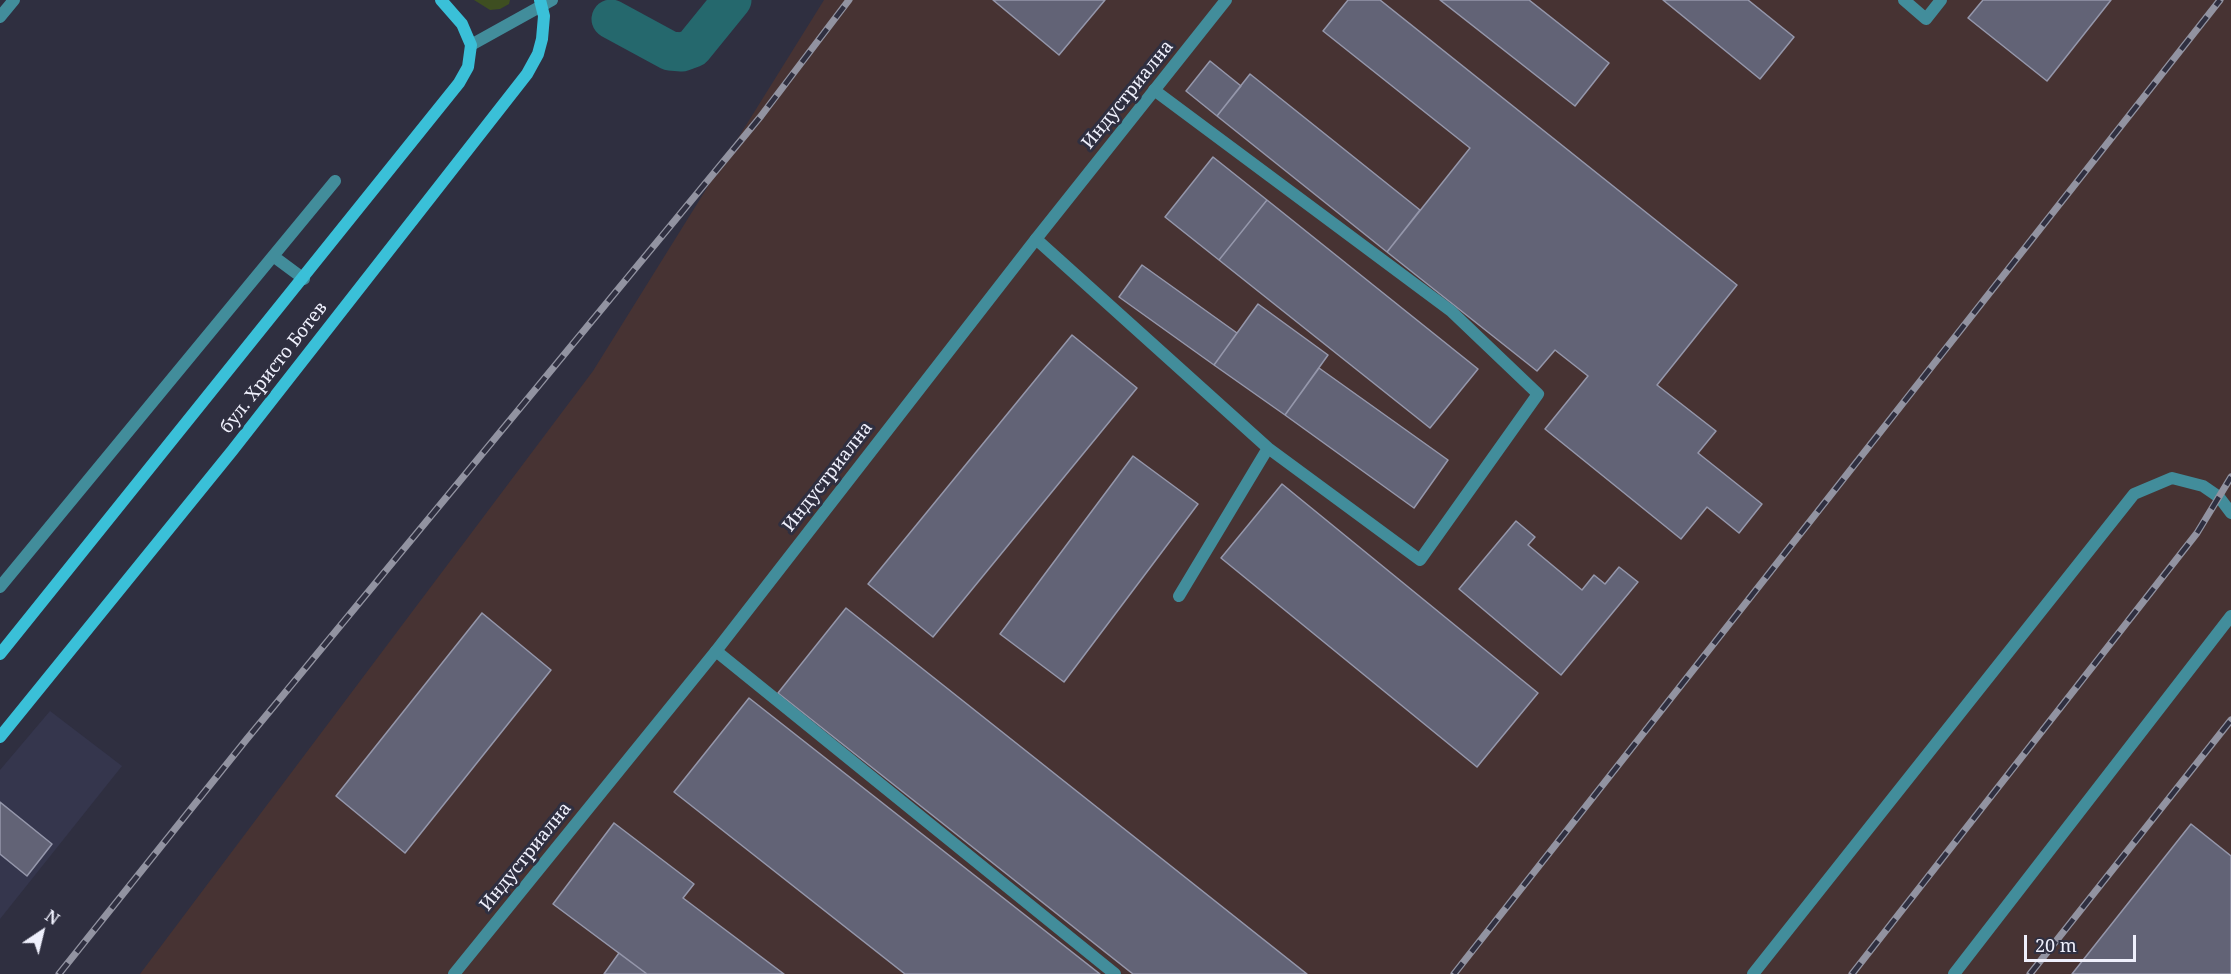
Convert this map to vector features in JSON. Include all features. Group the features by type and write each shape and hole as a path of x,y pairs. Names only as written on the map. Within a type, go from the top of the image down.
{"main road":[{"path":"441,0 462,24 471,45"},
{"name":"бул. Христо Ботев","path":"0,737 232,451 527,74 538,54 542,39 545,2"},
{"name":"бул. Христо Ботев","path":"0,654 304,279 459,83 468,67 471,45"}],"street":[{"path":"0,17 14,0"},
{"name":"Индустриална","path":"454,974 716,651 1036,239 1226,0"},
{"path":"1904,0 1926,19 1941,0"},
{"name":"бул. Христо Ботев","path":"471,45 545,2"},
{"path":"1036,239 1268,448 1420,561 1538,394 1450,312 1154,90"},
{"path":"0,587 335,181"},
{"path":"273,256 304,279"},
{"path":"1179,597 1268,448"},
{"path":"1753,974 2134,494 2172,478 2203,486 2219,497 2231,513"},
{"path":"1954,974 2231,616"},
{"path":"716,651 1115,974"}],"shaded area":[{"path":"824,0 2231,0 2231,974 140,974 593,371"},
{"path":"50,711 122,766 0,919 0,770"}],"green space":[{"path":"474,0 510,0 509,4 500,9 490,10"}],"building":[{"path":"993,0 1105,0 1059,55"},
{"path":"1348,0 1380,0 1737,285 1657,385 1716,431 1698,453 1762,504 1739,533 1707,507 1681,539 1545,429 1588,376 1555,350 1537,371 1387,252 1470,148 1323,31"},
{"path":"1440,0 1529,0 1609,63 1575,106"},
{"path":"1663,0 1748,0 1794,37 1760,79"},
{"path":"1983,0 2111,0 2047,81 1968,18"},
{"path":"1210,61 1241,86 1217,116 1186,91"},
{"path":"1250,74 1420,210 1387,252 1217,116"},
{"path":"1213,157 1267,200 1219,260 1165,217"},
{"path":"1267,200 1478,369 1430,428 1219,260"},
{"path":"1142,265 1237,333 1214,365 1119,297"},
{"path":"1258,304 1328,355 1285,415 1214,365"},
{"path":"1072,335 1137,388 933,637 868,584"},
{"path":"1319,368 1448,460 1414,508 1285,415"},
{"path":"1133,456 1198,504 1064,682 1000,634"},
{"path":"1282,484 1538,693 1477,767 1221,558"},
{"path":"1516,521 1535,537 1528,545 1582,590 1594,575 1605,584 1619,567 1638,582 1561,675 1459,589"},
{"path":"846,608 1307,974 1133,974 778,693"},
{"path":"482,613 551,670 405,853 336,796"},
{"path":"749,698 1100,974 905,974 674,792"},
{"path":"0,802 52,844 27,876 0,854"},
{"path":"614,823 694,884 683,898 784,974 647,974 553,904"},
{"path":"2191,824 2231,856 2231,974 2072,974"},
{"path":"619,953 647,974 604,974"}],"waterway":[{"path":"611,19 670,51 682,52 693,48 732,0"}],"railway":[{"path":"59,974 246,740 761,116 849,0"},
{"path":"1454,974 2220,0"},
{"path":"1852,974 2197,533 2231,477"},
{"path":"2030,974 2231,720"}]}
